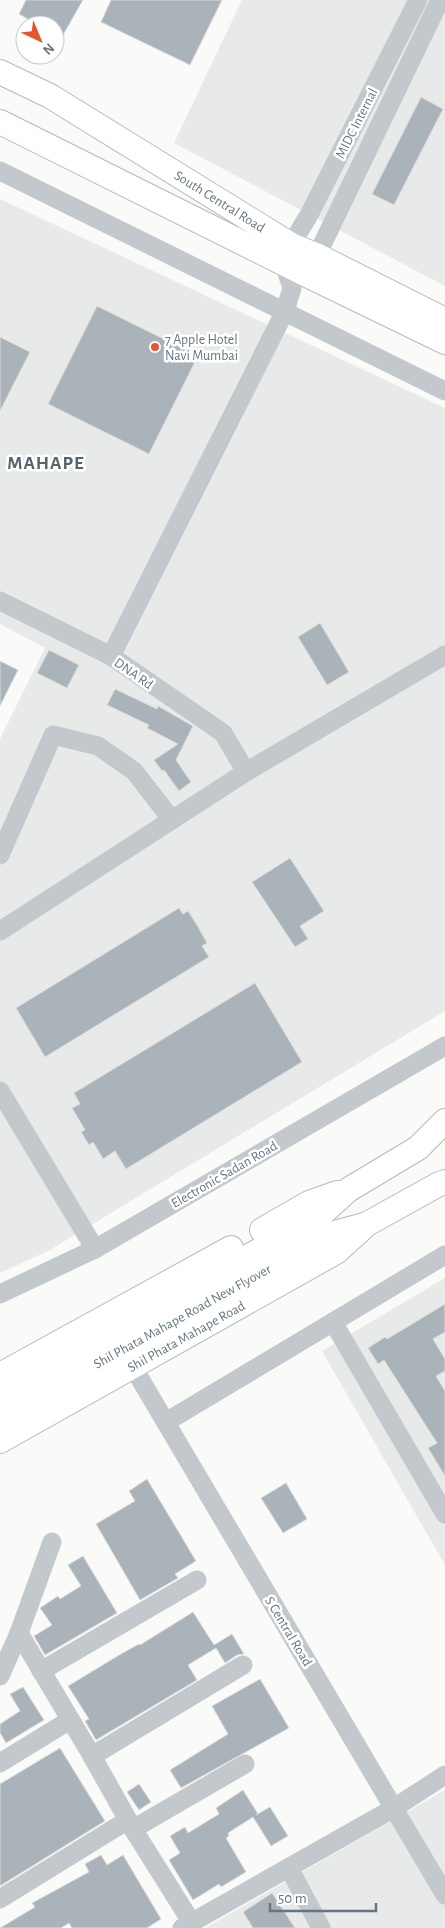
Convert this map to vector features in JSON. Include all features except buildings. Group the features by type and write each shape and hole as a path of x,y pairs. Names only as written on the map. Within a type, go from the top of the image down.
{"main road":[{"name":"South Central Road","path":"0,72 50,96 288,255 306,273 445,342"},
{"name":"South Central Road","path":"0,122 288,255"},
{"name":"South Central Road","path":"306,273 445,320"},
{"path":"0,1375 309,1203 348,1190 418,1148 445,1121"},
{"path":"418,1148 445,1140"},
{"path":"367,1224 443,1181"},
{"name":"Shil Phata Mahape Road New Flyover","path":"0,1419 322,1226 348,1190"},
{"name":"Shil Phata Mahape Road New Flyover","path":"0,1396 322,1226 367,1224"},
{"name":"Shil Phata Mahape Road","path":"0,1441 336,1252 367,1224"}],"street":[{"name":"MIDC Internal","path":"288,255 418,0"},
{"path":"111,656 306,273 440,0"},
{"path":"0,170 445,391"},
{"path":"288,255 306,273"},
{"name":"DNA Rd","path":"0,601 111,656 223,734 246,772"},
{"path":"0,931 246,772 445,655"},
{"path":"0,855 54,735 98,746 134,772 172,820"},
{"name":"Electronic Sadan Road","path":"0,1294 95,1249 445,1046"},
{"path":"0,1091 95,1249"},
{"path":"166,1422 445,1255"},
{"path":"333,1322 445,1514"},
{"name":"S Central Road","path":"133,1367 445,1895"},
{"path":"0,1676 19,1633 52,1542"},
{"path":"42,1671 197,1580"},
{"path":"19,1633 92,1756 187,1925 394,1808 445,1774"},
{"path":"92,1756 242,1665"},
{"path":"0,1763 70,1720"},
{"path":"0,1899 130,1824 245,1764"},
{"path":"289,1868 321,1928"}],"shaded area":[{"path":"242,0 445,0 445,286 174,143"},
{"path":"0,199 445,408 445,1011 48,1251 0,1273 0,739 45,648 0,624"},
{"path":"445,1278 445,1565 322,1351"},
{"path":"445,1790 445,1928 205,1928"}],"place":[{"name":"7 Apple Hotel Navi Mumbai","path":"155,347"}],"district":[{"name":"MAHAPE","path":"46,462"}]}
